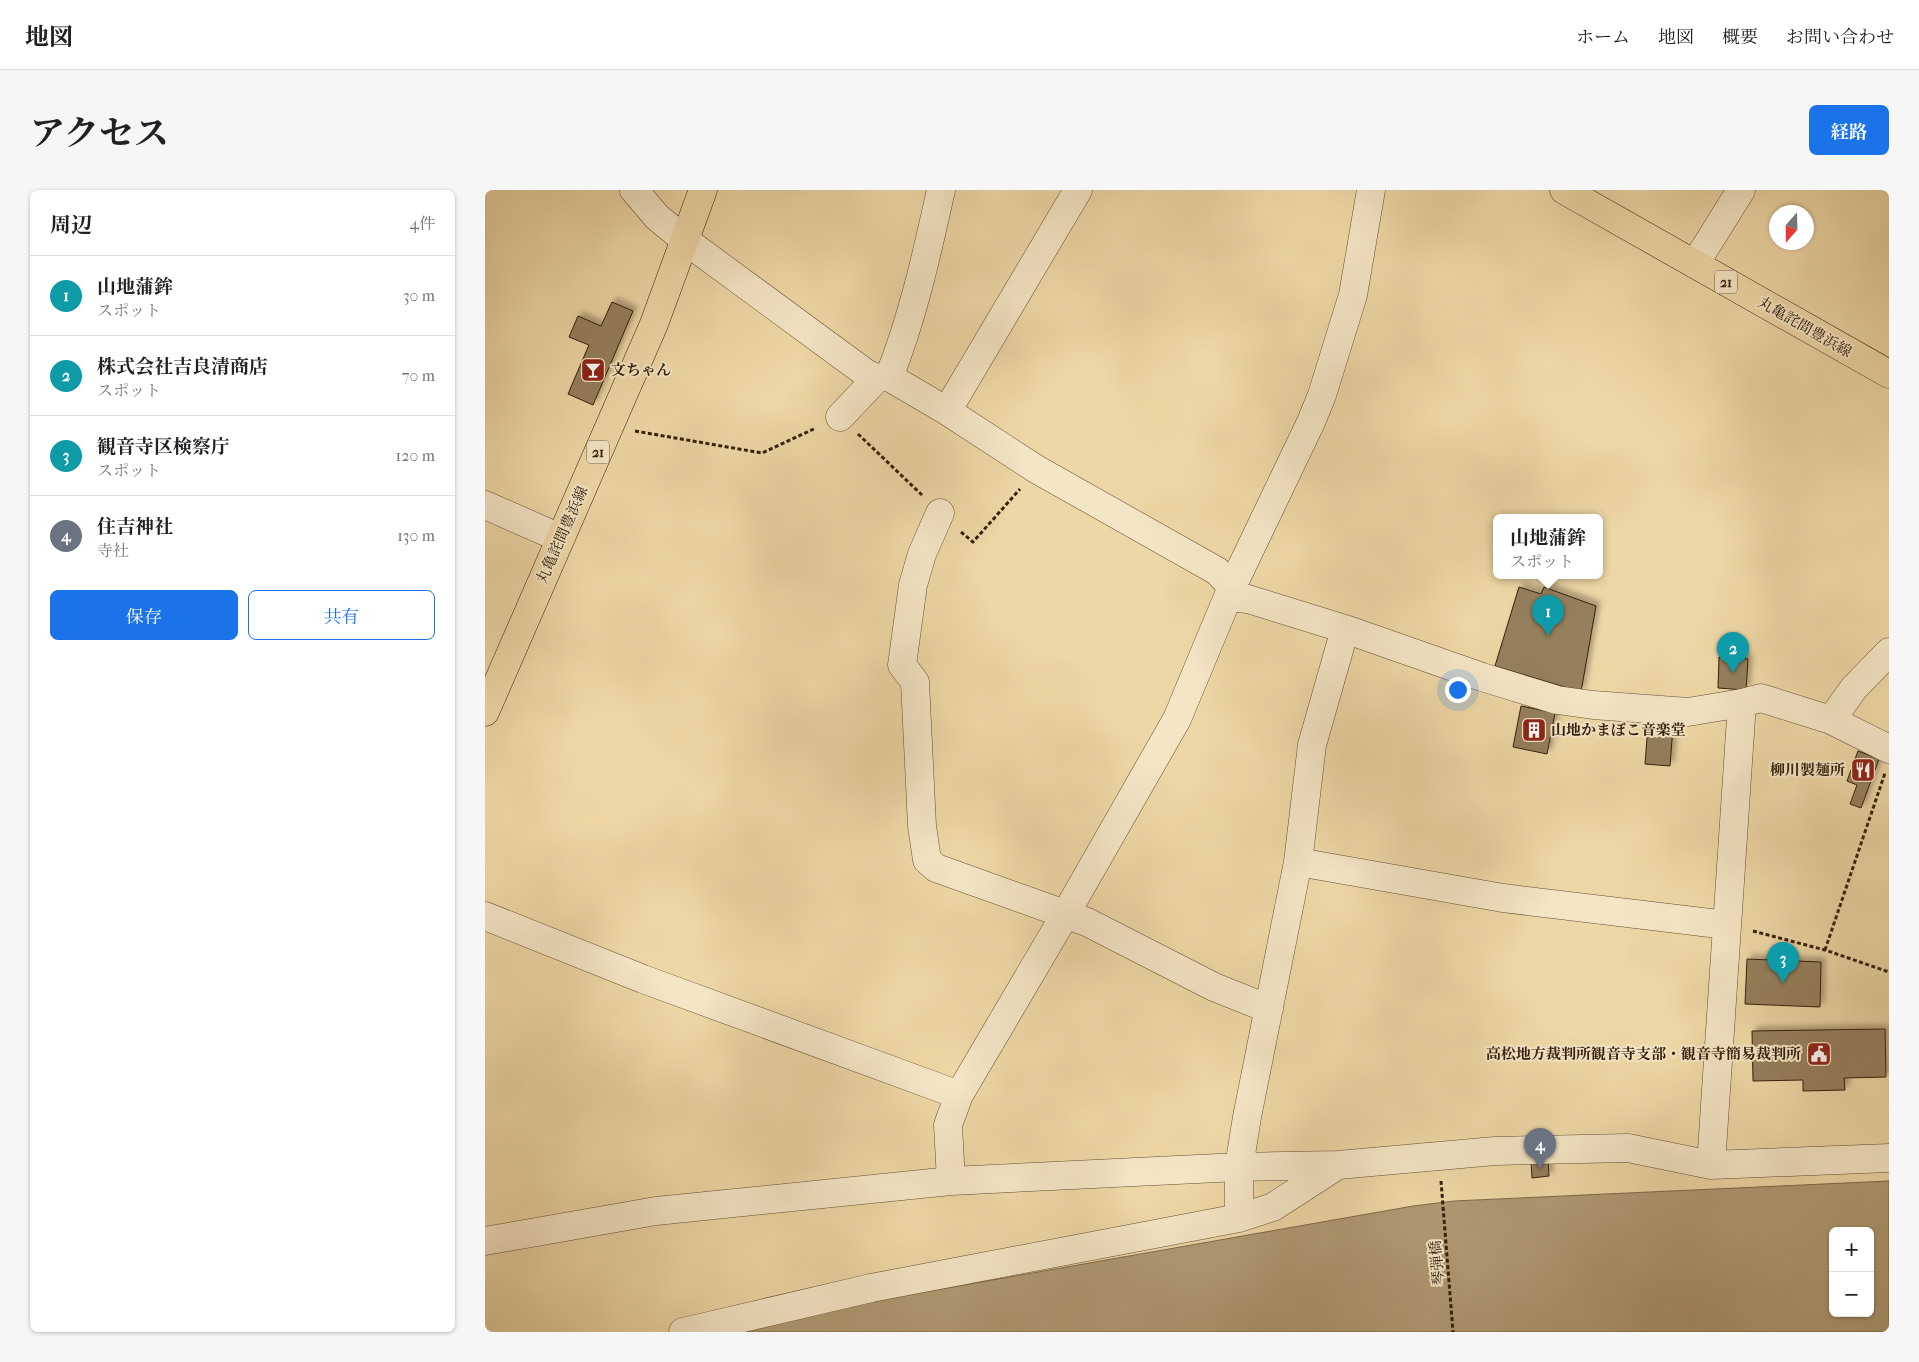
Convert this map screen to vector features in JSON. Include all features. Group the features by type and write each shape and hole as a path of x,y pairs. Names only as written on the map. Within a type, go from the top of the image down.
{"main road":[{"name":"丸亀詫間豊浜線","path":"485,712 654,324 686,241 703,190"},
{"name":"丸亀詫間豊浜線","path":"1564,190 1889,374"}],"street":[{"path":"634,190 657,216 686,241 867,374 883,378 947,411 1035,469 1217,571 1231,592 1247,599 1345,629 1557,700 1593,705 1688,712 1761,698 1831,720 1887,760"},
{"path":"840,417 883,378 904,339 929,246 941,190"},
{"path":"947,411 1078,190"},
{"path":"951,1180 948,1125 959,1095 1177,720 1231,592 1322,394 1353,295 1371,190"},
{"path":"1695,264 1741,190"},
{"path":"485,504 560,538"},
{"path":"940,513 922,554 913,585 902,665 915,682 922,826 927,860 935,868 1087,922 1214,987 1269,1009"},
{"path":"1239,1218 1239,1167 1247,1117 1298,862 1313,745 1345,629"},
{"path":"1831,720 1854,688 1889,652"},
{"path":"1711,1165 1742,703"},
{"path":"1298,862 1503,898 1727,925"},
{"path":"485,916 643,979 959,1095"},
{"path":"485,1241 656,1211 951,1180 1239,1167 1338,1165 1495,1151 1628,1148 1711,1165 1889,1158"},
{"path":"683,1332 871,1288 1239,1218 1273,1207 1338,1165"}],"path":[{"path":"609,427 762,453 840,417"},
{"path":"1825,950 1887,760"},
{"path":"1727,925 1825,950 1889,972"},
{"name":"琴弾橋","path":"1442,1193 1453,1332"}],"shaded area":[{"path":"1889,1181 1889,1332 736,1332 811,1312 1413,1206 1454,1201"}],"building":[{"name":"文ちゃん","path":"612,302 633,311 593,405 568,394 589,345 569,337 578,316 601,326"},
{"path":"1519,587 1541,594 1544,587 1596,606 1581,692 1495,666"},
{"path":"1719,657 1748,659 1746,690 1718,688"},
{"name":"山地かまぼこ音楽堂","path":"1521,706 1555,713 1547,754 1513,747"},
{"path":"1648,725 1673,727 1670,766 1645,764"},
{"name":"柳川製麺所","path":"1858,751 1879,759 1861,808 1850,804 1857,785 1847,781"},
{"path":"1747,959 1821,962 1820,1007 1745,1004"},
{"name":"高松地方裁判所観音寺支部・観音寺簡易裁判所","path":"1885,1029 1886,1077 1844,1078 1845,1090 1803,1091 1803,1080 1753,1081 1752,1031"},
{"path":"1548,1160 1549,1176 1532,1178 1531,1162"}],"place":[{"name":"文ちゃん","path":"593,370"},
{"name":"山地蒲鉾","path":"1548,636"},
{"name":"株式会社吉良清商店","path":"1733,673"},
{"name":"山地かまぼこ音楽堂","path":"1534,730"},
{"name":"柳川製麺所","path":"1863,770"},
{"name":"観音寺区検察庁","path":"1783,983"},
{"name":"高松地方裁判所観音寺支部・観音寺簡易裁判所","path":"1819,1054"},
{"name":"住吉神社","path":"1540,1169"}]}
